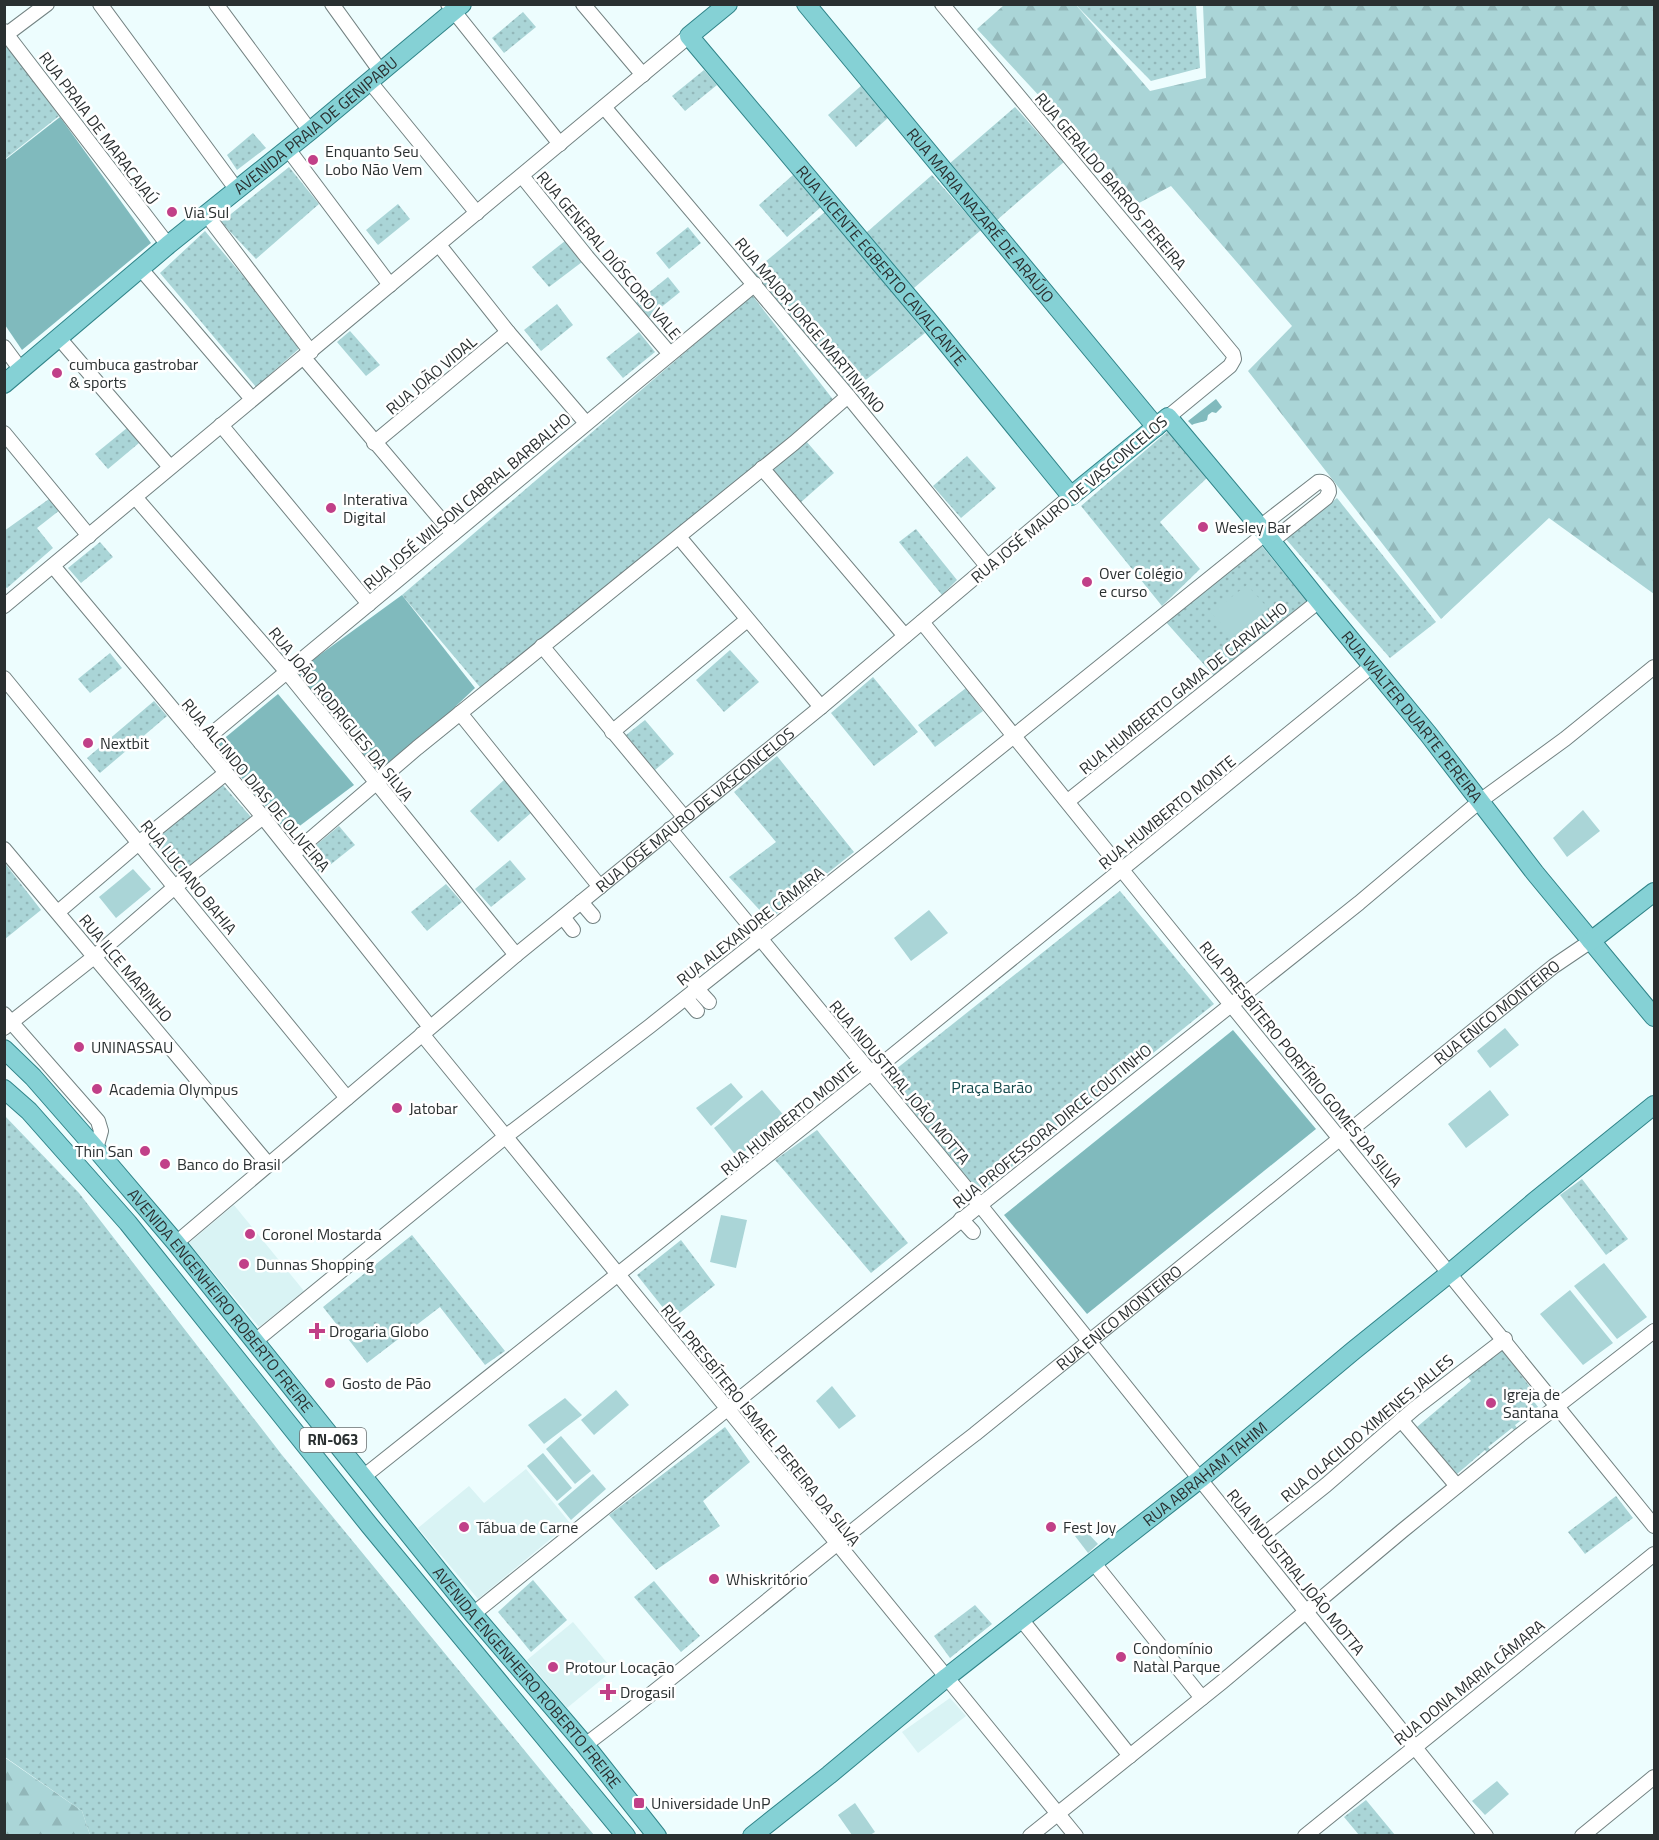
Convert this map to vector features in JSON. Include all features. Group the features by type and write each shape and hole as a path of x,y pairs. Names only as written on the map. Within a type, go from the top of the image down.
{"main road":[{"path":"689,36 728,4"},
{"name":"RUA MARIA NAZARÉ DE ARAÚJO","path":"806,4 1162,422"},
{"name":"AVENIDA PRAIA DE GENIPABU","path":"4,384 140,268 375,77 454,7"},
{"name":"RUA VICENTE EGBERTO CAVALCANTE","path":"689,36 927,319 1071,496"},
{"name":"RUA JOSÉ MAURO DE VASCONCELOS","path":"1071,496 1162,422"},
{"name":"RUA WALTER DUARTE PEREIRA","path":"1162,422 1266,534 1535,873 1654,1017"},
{"name":"RUA ENICO MONTEIRO","path":"1591,941 1654,892"},
{"name":"AVENIDA ENGENHEIRO ROBERTO FREIRE","path":"4,1049 33,1077 176,1243 473,1614 585,1745 657,1836"},
{"name":"AVENIDA ENGENHEIRO ROBERTO FREIRE","path":"4,1089 29,1111 128,1223 370,1526 626,1836"},
{"name":"RUA ABRAHAM TAHIM","path":"752,1836 947,1677 1200,1479 1451,1272 1530,1198 1654,1105"},
{"path":"560,1755 573,1761 609,1800 621,1801 624,1796"}],"street":[{"path":"6,32 47,4"},
{"path":"100,4 237,190"},
{"path":"216,4 310,131"},
{"path":"332,4 375,77 477,213"},
{"path":"583,4 643,75"},
{"name":"RUA GERALDO BARROS PEREIRA","path":"942,4 1229,349 1233,361 1216,379"},
{"path":"454,7 560,144"},
{"name":"RUA PRAIA DE MARACAJAÚ","path":"6,32 168,245"},
{"path":"5,605 689,36"},
{"name":"RUA MAJOR JORGE MARTINIANO","path":"604,107 848,396 987,567"},
{"path":"288,149 390,285"},
{"name":"RUA GENERAL DIÓSCORO VALE","path":"522,176 587,257 670,354"},
{"path":"206,214 307,355 374,443 453,534"},
{"path":"439,245 508,332 586,423"},
{"path":"140,268 252,399"},
{"name":"RUA JOSÉ WILSON CABRAL BARBALHO","path":"201,743 754,284"},
{"name":"RUA JOÃO VIDAL","path":"374,443 508,332"},
{"path":"59,338 170,466"},
{"path":"4,347 21,370"},
{"name":"RUA JOSÉ MAURO DE VASCONCELOS","path":"1162,422 1216,379"},
{"path":"293,854 417,748 679,537 848,396"},
{"path":"221,425 369,604"},
{"path":"4,433 89,536"},
{"path":"762,468 905,636"},
{"name":"RUA JOSÉ MAURO DE VASCONCELOS","path":"176,1243 516,955 821,706 1071,496"},
{"name":"RUA JOÃO RODRIGUES DA SILVA","path":"135,497 287,672 516,955"},
{"name":"RUA ALEXANDRE CÂMARA","path":"254,1342 505,1137 686,998 1266,534"},
{"path":"679,537 821,706"},
{"name":"RUA ALCINDO DIAS DE OLIVEIRA","path":"52,566 293,854 426,1031"},
{"name":"RUA HUMBERTO GAMA DE CARVALHO","path":"1068,801 1319,601"},
{"path":"612,732 747,620"},
{"name":"RUA PRESBÍTERO PORFÍRIO GOMES DA SILVA","path":"922,622 1230,1005 1346,1133 1504,1340 1654,1526"},
{"path":"542,646 684,818"},
{"name":"RUA HUMBERTO MONTE","path":"363,1477 871,1073 1372,666"},
{"name":"RUA PROFESSORA DIRCE COUTINHO","path":"473,1614 980,1204 1359,903 1480,801 1565,739 1654,667"},
{"name":"RUA LUCIANO BAHIA","path":"4,678 347,1098"},
{"path":"459,714 600,887"},
{"path":"58,912 226,773"},
{"path":"96,1149 101,1131 98,1120 7,1022 94,957 176,886 263,817"},
{"name":"RUA INDUSTRIAL JOÃO MOTTA","path":"670,829 980,1204 1486,1836"},
{"name":"RUA ILCE MARINHO","path":"4,849 268,1164"},
{"path":"581,902 593,916"},
{"path":"564,917 573,930"},
{"name":"RUA ENICO MONTEIRO","path":"585,1745 714,1645 912,1482 975,1434 1554,966 1591,941"},
{"path":"689,976 709,1002"},
{"path":"686,998 697,1011"},
{"name":"RUA PRESBÍTERO ISMAEL PEREIRA DA SILVA","path":"426,1031 505,1137 1076,1836"},
{"path":"1346,1133 1362,1142"},
{"path":"961,1220 973,1232"},
{"path":"1030,1836 1202,1698 1457,1486 1654,1331"},
{"name":"RUA OLACILDO XIMENES JALLES","path":"1252,1544 1326,1485 1401,1420 1504,1340"},
{"path":"1401,1420 1457,1486"},
{"name":"RUA DONA MARIA CÂMARA","path":"1305,1836 1654,1554"},
{"path":"1093,1562 1202,1698"},
{"path":"1021,1620 1130,1756"},
{"path":"1582,1836 1654,1777"}],"shaded area":[{"path":"60,117 151,243 22,350 5,325 5,160"},
{"path":"1216,399 1222,407 1216,413 1212,412 1208,415 1207,420 1192,425 1188,421"},
{"path":"402,595 475,688 378,780 292,675"},
{"path":"278,694 354,785 289,834 215,746"},
{"path":"1233,1030 1316,1129 1087,1314 1004,1215"},
{"name":"Dunnas Shopping","path":"234,1205 304,1291 259,1327 189,1243"},
{"path":"526,1469 570,1523 478,1599 418,1528 469,1486 484,1503"},
{"name":"Protour Locação","path":"573,1622 613,1670 567,1708 527,1660"},
{"path":"950,1698 966,1716 918,1753 902,1732"}],"green space":[{"path":"1004,5 1076,5 1150,91 1206,78 1203,5 1654,5 1654,594 1549,518 1441,619 1248,371 1292,326 1171,186 1139,203 977,29"},
{"path":"1076,5 1196,5 1200,68 1151,81"},
{"path":"523,12 536,27 504,53 492,38"},
{"path":"4,40 59,116 5,159 4,159"},
{"path":"704,70 717,85 685,111 672,96"},
{"path":"862,85 890,116 856,147 828,115"},
{"path":"1015,107 1064,162 997,220 949,164"},
{"path":"253,133 266,148 237,170 227,155"},
{"path":"289,167 319,204 256,259 221,222"},
{"path":"793,175 821,207 787,237 759,205"},
{"path":"932,175 981,230 914,288 866,233"},
{"path":"398,204 410,219 378,245 366,230"},
{"path":"826,211 925,333 853,390 752,273"},
{"path":"688,227 701,243 669,269 656,253"},
{"path":"205,231 302,346 256,387 160,273"},
{"path":"565,241 582,262 549,287 532,267"},
{"path":"668,277 680,292 648,318 636,303"},
{"path":"752,295 835,402 485,693 402,595"},
{"path":"557,304 573,325 541,351 524,330"},
{"path":"350,331 380,365 366,376 337,342"},
{"path":"639,332 655,352 623,378 606,358"},
{"path":"127,428 139,443 108,469 95,454"},
{"path":"1168,431 1207,478 1160,522 1200,569 1162,606 1081,506"},
{"path":"806,441 834,473 800,503 772,471"},
{"path":"967,456 996,488 961,518 933,486"},
{"path":"1337,498 1436,622 1390,658 1285,538"},
{"path":"49,499 60,510 37,528 53,548 7,588 4,586 4,531"},
{"path":"916,529 957,580 942,595 899,542"},
{"path":"100,542 113,557 81,583 68,568"},
{"path":"1261,545 1308,602 1216,678 1165,621"},
{"path":"1247,585 1267,607 1232,636 1211,613"},
{"path":"730,650 759,682 724,712 696,680"},
{"path":"110,653 122,668 90,693 78,679"},
{"path":"873,677 918,732 874,766 831,713"},
{"path":"966,688 983,711 935,747 918,725"},
{"path":"154,701 167,716 100,773 87,758"},
{"path":"645,720 674,754 655,770 626,735"},
{"path":"777,756 854,852 769,920 729,877 776,842 734,792"},
{"path":"504,780 532,812 498,842 470,811"},
{"path":"223,785 251,817 179,878 152,841"},
{"path":"1583,810 1600,831 1567,857 1553,838"},
{"path":"339,826 355,845 320,873 304,855"},
{"path":"510,860 526,879 491,907 475,889"},
{"path":"4,862 41,910 5,939 4,939"},
{"path":"133,869 151,889 116,918 99,897"},
{"path":"446,884 462,902 427,931 411,912"},
{"name":"Praça Barão","path":"1120,891 1214,1004 978,1194 886,1077"},
{"path":"929,910 948,933 911,961 894,938"},
{"path":"1505,1028 1519,1045 1490,1068 1477,1051"},
{"path":"731,1083 743,1097 711,1126 696,1108"},
{"path":"762,1090 787,1119 737,1157 714,1128"},
{"path":"1490,1090 1509,1115 1466,1148 1448,1124"},
{"path":"4,1115 79,1193 282,1455 594,1835 90,1835 82,1811 5,1757"},
{"path":"817,1130 908,1243 871,1273 775,1160"},
{"path":"1582,1179 1628,1239 1606,1255 1560,1195"},
{"path":"721,1215 747,1220 736,1268 710,1262"},
{"path":"412,1235 505,1351 485,1365 440,1307 367,1363 323,1307"},
{"path":"681,1240 715,1285 672,1319 637,1275"},
{"path":"1604,1263 1647,1317 1617,1339 1574,1286"},
{"path":"1570,1290 1613,1343 1583,1365 1540,1314"},
{"path":"1500,1347 1533,1391 1529,1395 1538,1407 1515,1425 1519,1431 1517,1433 1512,1428 1488,1447 1500,1461 1489,1456 1485,1450 1457,1474 1439,1453 1434,1457 1431,1453 1435,1448 1417,1427 1471,1381 1467,1376"},
{"path":"832,1386 856,1416 839,1429 816,1401"},
{"path":"616,1390 629,1405 594,1435 581,1420"},
{"path":"565,1398 582,1415 544,1444 528,1425"},
{"path":"725,1427 750,1462 703,1501 720,1526 656,1570 609,1515"},
{"path":"561,1436 591,1471 575,1484 546,1449"},
{"path":"543,1453 572,1488 557,1501 527,1466"},
{"path":"593,1474 606,1489 571,1520 558,1504"},
{"path":"1616,1496 1633,1518 1585,1554 1568,1532"},
{"path":"1084,1529 1098,1544 1088,1553 1075,1536"},
{"path":"533,1580 567,1620 531,1652 498,1612"},
{"path":"654,1581 700,1636 681,1652 634,1597"},
{"path":"975,1605 992,1624 950,1658 934,1636"},
{"path":"4,1757 82,1811 90,1835 5,1835"},
{"path":"1497,1781 1509,1794 1485,1815 1472,1801"},
{"path":"1366,1800 1395,1835 1359,1835 1344,1817"},
{"path":"855,1803 875,1832 870,1835 852,1835 838,1815"}],"place":[{"name":"Enquanto Seu Lobo Não Vem","path":"313,160"},
{"name":"Via Sul","path":"172,212"},
{"name":"cumbuca gastrobar & sports","path":"57,373"},
{"name":"Interativa Digital","path":"331,508"},
{"name":"Wesley Bar","path":"1203,527"},
{"name":"Over Colégio e curso","path":"1087,582"},
{"name":"Nextbit","path":"88,743"},
{"name":"UNINASSAU","path":"79,1047"},
{"name":"Academia Olympus","path":"97,1089"},
{"name":"Jatobar","path":"397,1108"},
{"name":"Thin San","path":"145,1151"},
{"name":"Banco do Brasil","path":"165,1164"},
{"name":"Coronel Mostarda","path":"250,1234"},
{"name":"Dunnas Shopping","path":"244,1264"},
{"name":"Drogaria Globo","path":"317,1331"},
{"name":"Gosto de Pão","path":"330,1383"},
{"name":"Igreja de Santana","path":"1491,1403"},
{"name":"Tábua de Carne","path":"464,1527"},
{"name":"Fest Joy","path":"1051,1527"},
{"name":"Whiskritório","path":"714,1579"},
{"name":"Condomínio Natal Parque","path":"1121,1657"},
{"name":"Protour Locação","path":"553,1667"},
{"name":"Drogasil","path":"608,1692"},
{"name":"Universidade UnP","path":"639,1803"}]}
